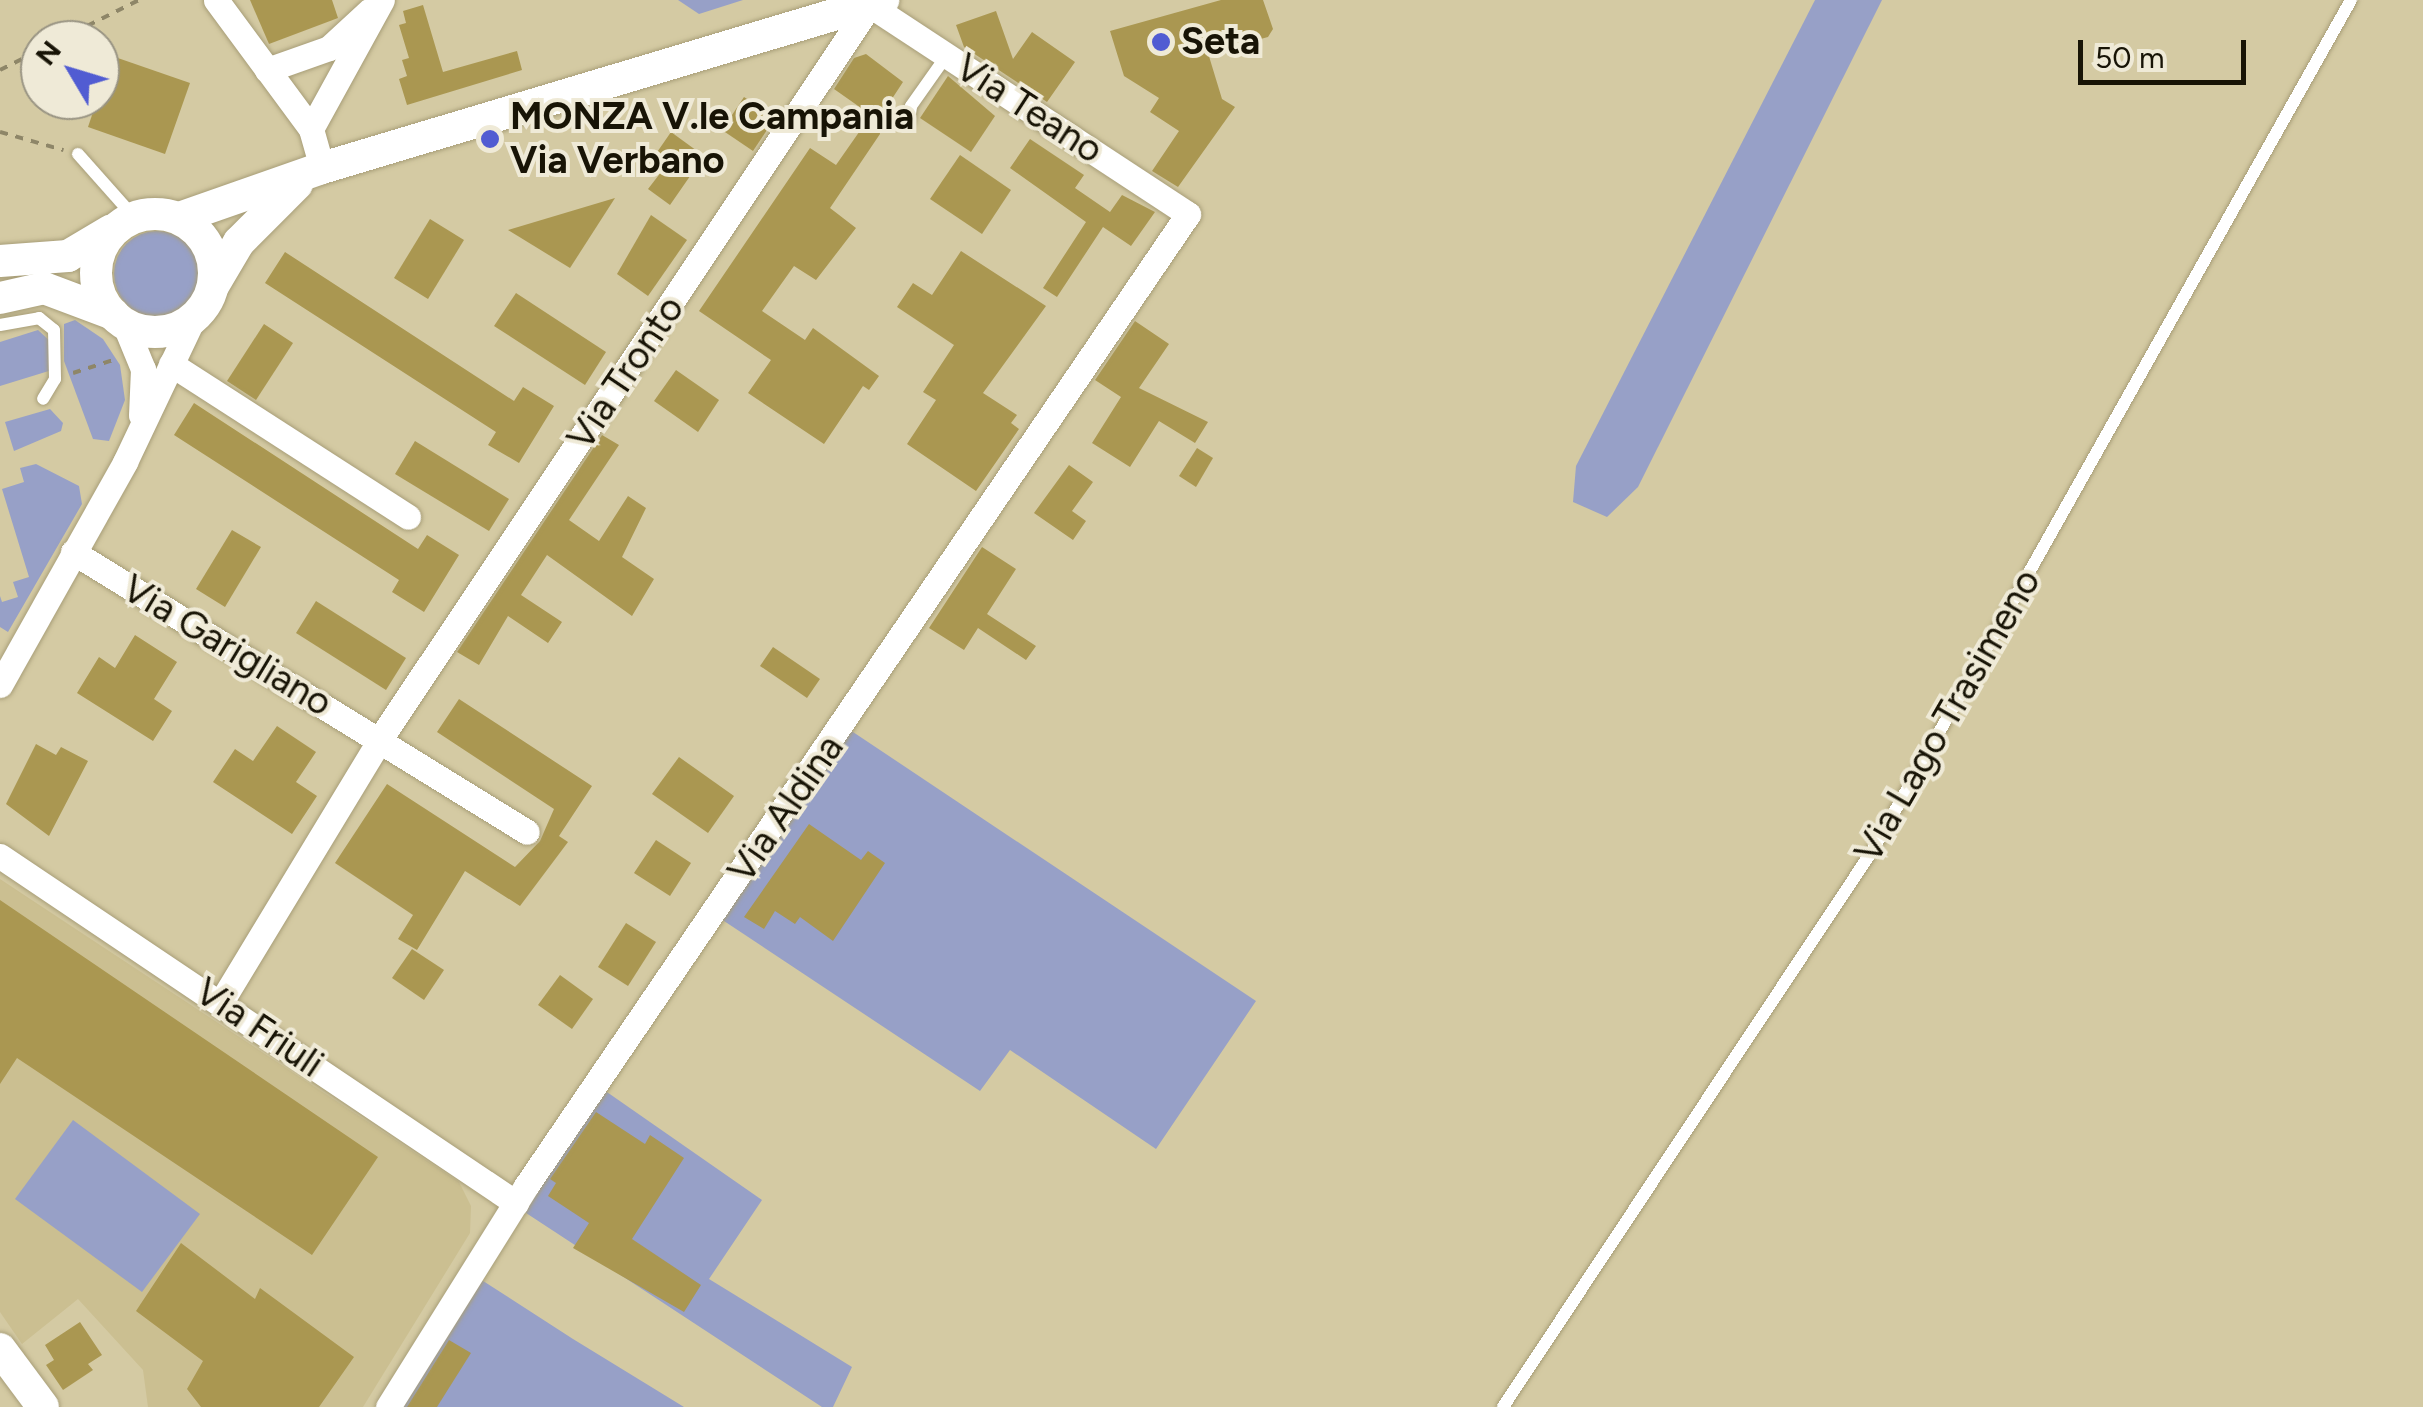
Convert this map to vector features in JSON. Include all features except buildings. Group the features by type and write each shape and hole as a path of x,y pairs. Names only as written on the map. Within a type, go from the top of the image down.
{"street":[{"path":"216,0 311,129"},
{"path":"267,70 329,48 381,0"},
{"path":"314,171 311,129 381,0"},
{"path":"0,260 68,256 126,222 179,218 314,171 875,2"},
{"name":"Via Teano","path":"875,2 947,55 1188,214"},
{"name":"Via Tronto","path":"221,1002 380,740 875,2"},
{"path":"0,686 138,434 194,318 239,242 314,171"},
{"name":"Via Aldina","path":"388,1407 516,1204 1188,214"},
{"path":"179,218 208,245 213,286"},
{"path":"126,222 96,268 100,293 143,369 138,434"},
{"path":"0,298 44,288 116,326 162,332 194,318"},
{"path":"171,364 408,517"},
{"name":"Via Garigliano","path":"74,552 380,740"},
{"path":"380,740 528,832"},
{"name":"Via Friuli","path":"0,856 516,1204"},
{"path":"0,1348 42,1407"}],"lane":[{"name":"Via Lago Trasimeno","path":"1503,1407 1874,848 2350,0"},
{"path":"910,121 912,106 947,55"},
{"path":"78,154 126,222"},
{"path":"0,325 39,318 54,330 55,379 43,399"}],"path":[{"path":"100,20 140,0"},
{"path":"0,132 78,154"},
{"path":"116,326 123,371"},
{"path":"55,379 120,358"}],"shaded area":[{"path":"678,0 743,0 699,14"},
{"path":"1815,0 1882,0 1638,487 1607,517 1573,502 1576,466"},
{"path":"157,231 187,244 200,274 187,304 157,317 127,304 114,274 127,244"},
{"path":"75,320 103,339 120,365 125,400 109,441 93,439 64,361 64,324"},
{"path":"38,330 51,342 52,370 0,386 0,342"},
{"path":"50,409 63,423 61,431 14,451 5,422"},
{"path":"36,464 79,486 82,504 8,632 0,627 0,596 2,602 18,597 13,582 29,577 2,489 24,482 20,468"},
{"path":"850,730 1256,1001 1156,1149 1010,1050 980,1091 721,919"},
{"path":"0,879 459,1182 471,1206 470,1233 363,1407 148,1407 143,1370 78,1299 22,1344 0,1312"},
{"path":"604,1090 762,1200 709,1279 852,1367 833,1407 822,1407 523,1211"},
{"path":"73,1120 200,1214 142,1292 15,1199"},
{"path":"480,1279 573,1339 684,1407 399,1407"}],"place":[{"name":"Seta","path":"1161,42"},
{"name":"MONZA V.le Campania Via Verbano","path":"490,139"}]}
